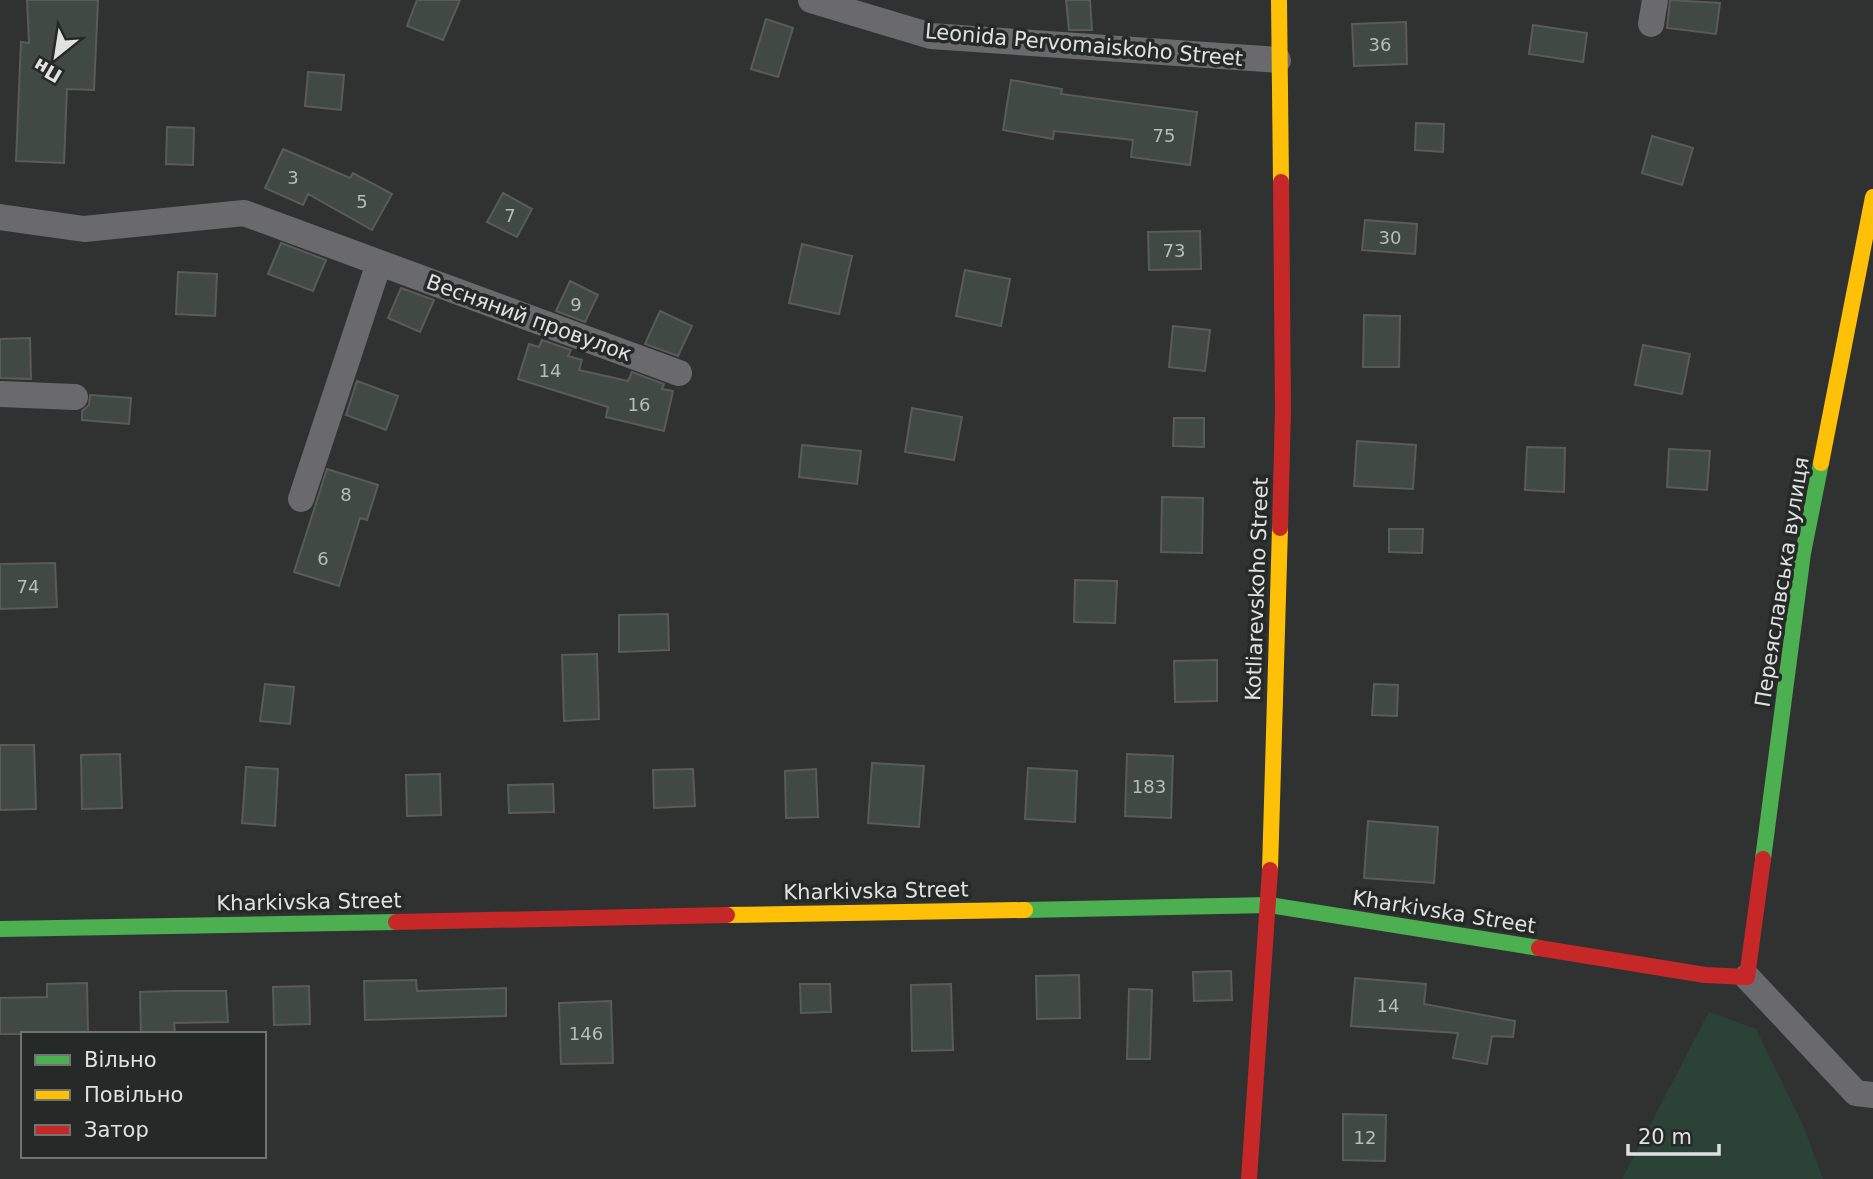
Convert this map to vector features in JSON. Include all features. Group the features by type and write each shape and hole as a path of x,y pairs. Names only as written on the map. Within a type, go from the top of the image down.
{"street":[{"name":"Leonida Pervomaiskoho Street","path":"811,0 931,36 1278,60"},
{"name":"Kotliarevskoho Street","path":"1249,1179 1269,905 1283,410 1279,0"},
{"name":"Переяславська вулиця","path":"1747,977 1804,553 1873,197"},
{"name":"Весняний провулок","path":"0,217 84,229 244,213 679,373"},
{"path":"301,499 379,263"},
{"path":"0,394 75,397"},
{"name":"Kharkivska Street","path":"0,929 1269,905 1705,975 1747,977"},
{"path":"1747,977 1856,1093 1873,1095"}],"green space":[{"path":"1709,1012 1756,1029 1803,1125 1823,1179 1622,1179"}],"building":[{"path":"27,0 98,0 94,90 67,89 64,163 16,161 21,42 29,43"},
{"path":"417,0 460,0 443,40 407,26"},
{"path":"1066,0 1090,0 1092,30 1069,30"},
{"path":"1670,0 1720,3 1716,34 1667,28"},
{"path":"766,19 793,28 778,77 751,69"},
{"path":"1406,22 1407,64 1354,66 1352,24"},
{"path":"1533,25 1587,33 1583,62 1529,54"},
{"path":"308,72 344,75 341,110 305,106"},
{"path":"1011,80 1062,89 1061,94 1197,112 1190,165 1131,157 1133,140 1054,131 1053,139 1003,130"},
{"path":"1416,123 1444,124 1443,152 1415,150"},
{"path":"167,127 194,128 193,165 166,164"},
{"path":"1652,136 1693,148 1682,185 1642,173"},
{"path":"283,149 350,178 353,173 392,194 372,230 308,194 303,205 265,188"},
{"path":"503,193 532,209 517,237 487,222"},
{"path":"1365,220 1417,224 1415,254 1362,250"},
{"path":"1200,231 1201,269 1149,270 1148,232"},
{"path":"281,243 326,260 313,291 268,274"},
{"path":"802,244 852,256 839,314 789,303"},
{"path":"965,270 1010,279 1001,326 956,316"},
{"path":"178,272 217,274 215,316 176,314"},
{"path":"570,281 598,295 585,322 556,311"},
{"path":"401,288 434,300 420,332 388,318"},
{"path":"660,311 692,326 678,356 645,344"},
{"path":"1364,315 1400,316 1399,367 1363,367"},
{"path":"1173,326 1210,330 1205,371 1169,367"},
{"path":"30,338 31,379 0,378 0,339"},
{"path":"542,340 571,350 568,356 582,360 579,370 628,381 632,372 664,384 662,389 673,391 664,431 606,417 608,407 518,379 529,344 539,347"},
{"path":"1643,345 1690,354 1682,394 1635,385"},
{"path":"357,381 398,396 386,430 346,415"},
{"path":"90,395 131,398 129,424 82,420 82,411 89,405"},
{"path":"912,408 962,417 954,460 905,452"},
{"path":"1174,418 1204,418 1204,447 1173,446"},
{"path":"1357,441 1416,445 1413,489 1354,486"},
{"path":"802,445 861,451 857,484 799,477"},
{"path":"1527,447 1565,448 1564,492 1525,490"},
{"path":"1669,449 1710,451 1707,490 1667,487"},
{"path":"327,469 378,485 367,520 360,518 339,586 294,572"},
{"path":"1162,497 1203,498 1202,553 1161,552"},
{"path":"1389,529 1423,529 1422,553 1389,552"},
{"path":"55,563 57,607 0,609 0,564"},
{"path":"1075,580 1117,581 1115,623 1074,622"},
{"path":"668,614 669,650 619,652 619,615"},
{"path":"597,654 599,719 564,721 562,655"},
{"path":"1217,660 1217,701 1175,702 1174,661"},
{"path":"265,684 294,687 290,724 260,721"},
{"path":"1374,684 1398,685 1397,716 1372,715"},
{"path":"0,745 34,745 36,809 0,810"},
{"path":"120,754 122,808 82,809 81,755"},
{"path":"1127,754 1173,756 1171,818 1125,816"},
{"path":"872,763 924,766 919,827 868,823"},
{"path":"246,767 278,769 275,826 242,823"},
{"path":"1028,768 1077,771 1075,822 1025,819"},
{"path":"693,769 695,806 654,808 653,770"},
{"path":"816,769 818,817 786,818 785,771"},
{"path":"440,774 441,815 407,816 406,775"},
{"path":"553,784 554,812 509,813 508,785"},
{"path":"1368,821 1438,827 1434,883 1364,878"},
{"path":"1231,971 1232,1000 1194,1001 1193,972"},
{"path":"1079,975 1080,1018 1037,1019 1036,976"},
{"path":"1355,978 1426,984 1424,1004 1515,1021 1513,1037 1492,1036 1487,1064 1453,1058 1458,1033 1351,1026"},
{"path":"416,980 417,991 506,988 506,1016 365,1020 364,981"},
{"path":"87,983 88,1032 0,1034 0,998 47,997 47,984"},
{"path":"800,984 830,984 831,1012 801,1013"},
{"path":"951,984 953,1050 912,1051 911,985"},
{"path":"309,986 310,1024 274,1025 273,987"},
{"path":"1129,989 1152,990 1150,1059 1127,1059"},
{"path":"226,991 228,1022 174,1023 175,1032 141,1032 140,992"},
{"path":"611,1001 613,1063 561,1064 559,1003"},
{"path":"1343,1114 1386,1115 1385,1161 1343,1160"}],"traffic: fast":[{"path":"1763,859 1803,553 1821,463"},
{"path":"1025,910 1269,905 1539,948"},
{"path":"0,929 396,922"}],"traffic: slow":[{"path":"1279,0 1281,182"},
{"path":"1821,463 1873,197"},
{"path":"1270,870 1280,528"},
{"path":"727,915 1025,910"}],"traffic: jam":[{"path":"1280,528 1283,410 1281,182"},
{"path":"1539,948 1705,975 1747,977 1763,859"},
{"path":"1249,1179 1270,870"},
{"path":"396,922 727,915"}]}
